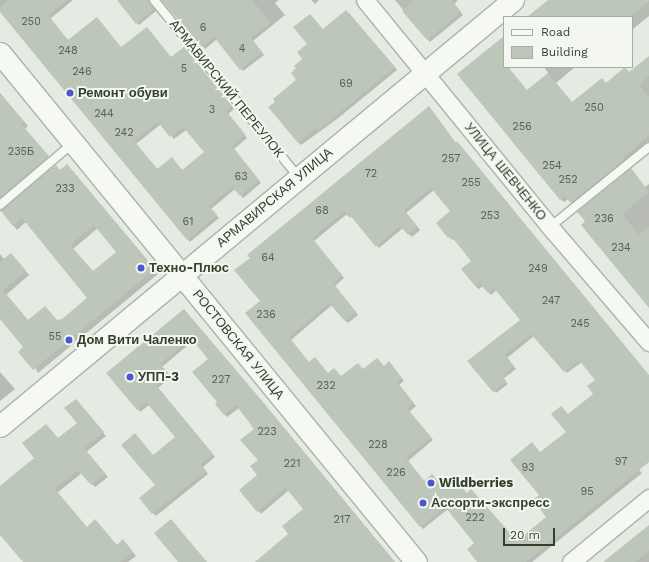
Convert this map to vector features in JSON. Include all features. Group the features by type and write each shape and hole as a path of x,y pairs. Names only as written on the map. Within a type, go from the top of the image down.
{"street":[{"name":"УЛИЦА ШЕВЧЕНКО","path":"365,0 550,227 649,342"},
{"name":"АРМАВИРСКАЯ УЛИЦА","path":"0,426 513,0"},
{"name":"РОСТОВСКАЯ УЛИЦА","path":"0,53 416,562"},
{"path":"571,562 649,498"}],"lane":[{"name":"АРМАВИРСКИЙ ПЕРЕУЛОК","path":"154,0 299,178"},
{"path":"0,205 73,143"},
{"path":"550,227 649,147"}],"building":[{"path":"9,0 67,0 48,15 68,40 97,17 121,47 147,27 171,57 184,47 232,106 226,111 245,134 232,146 259,180 240,196 232,187 209,206 217,215 187,240 0,12 0,8","holes":["158,122 170,137 183,127 204,152 182,170 172,157 157,169 134,141"]},
{"path":"117,0 149,0 154,9 136,24"},
{"path":"161,0 252,0 270,23 251,38 262,52 240,70 214,37 202,47"},
{"path":"414,0 452,0 461,12 427,40 402,11"},
{"path":"548,0 649,0 631,16 528,16"},
{"path":"346,10 395,67 319,130 316,127 298,143 268,107 275,102 273,99 296,80 291,73 296,68 294,66 302,59 297,52 307,44 293,27 310,14 323,29"},
{"path":"503,37 503,68 509,68 527,90 548,73 572,102 602,78 606,83 624,68 626,68 629,72 649,56 649,76 639,85 649,97 649,135 623,158 624,160 571,203 564,196 560,200 457,74"},
{"path":"0,94 24,122 21,124 49,156 0,198"},
{"path":"429,106 456,143 457,141 649,375 649,462 526,562 477,562 467,549 474,543 445,507 420,527 245,313 260,301 234,270 250,258 247,255","holes":["431,188 450,211 436,223 448,238 451,236 471,261 461,269 476,287 480,284 488,293 494,288 520,320 467,361 493,392 506,381 502,376 514,366 505,355 531,334 564,372 579,360 595,380 587,386 593,394 568,414 561,406 551,414 566,432 540,452 532,442 510,460 539,495 533,500 546,517 517,541 471,489 467,493 455,478 443,488 432,474 424,481 406,458 431,437 407,408 414,403 397,382 402,378 389,361 384,366 377,358 363,369 358,363 341,376 334,368 328,373 315,357 309,362 289,337 329,303 345,321 356,312 333,283 342,275 312,238 344,212 347,216 349,214 376,247 400,226 408,235 418,227 404,210"]},
{"path":"67,164 155,269 33,370 18,352 23,347 0,319 0,262 11,253 26,271 3,290 28,320 45,306 57,320 62,319 87,298 22,218 13,226 0,210 56,165 60,170","holes":["94,225 116,252 93,271 70,245"]},
{"path":"631,168 649,192 622,214 639,235 649,227 649,308 581,225 585,221 577,212"},
{"path":"184,309 395,562 255,562 288,534 282,526 303,509 286,488 257,512 239,490 257,475 250,466 258,460 240,440 254,429 236,405 224,415 215,404 217,402 192,372 208,359 191,338 160,364 169,374 156,385 213,454 201,464 206,471 152,514 139,498 155,485 121,445 135,433 153,455 175,437 146,402 137,410 106,373"},
{"path":"76,399 104,432 84,448 105,473 91,485 78,470 55,489 87,527 95,519 117,545 123,539 133,552 120,562 23,562 0,535 0,486 34,458 22,443 46,424 58,438 77,423 64,408"},
{"path":"171,519 207,562 178,562 154,533"},
{"path":"649,525 649,551 635,562 603,562"}],"place":[{"name":"Ремонт обуви","path":"70,93"},
{"name":"Техно-Плюс","path":"141,268"},
{"name":"Дом Вити Чаленко","path":"69,340"},
{"name":"УПП-3","path":"130,377"},
{"name":"Wildberries","path":"431,483"},
{"name":"Ассорти-экспресс","path":"423,503"}]}
